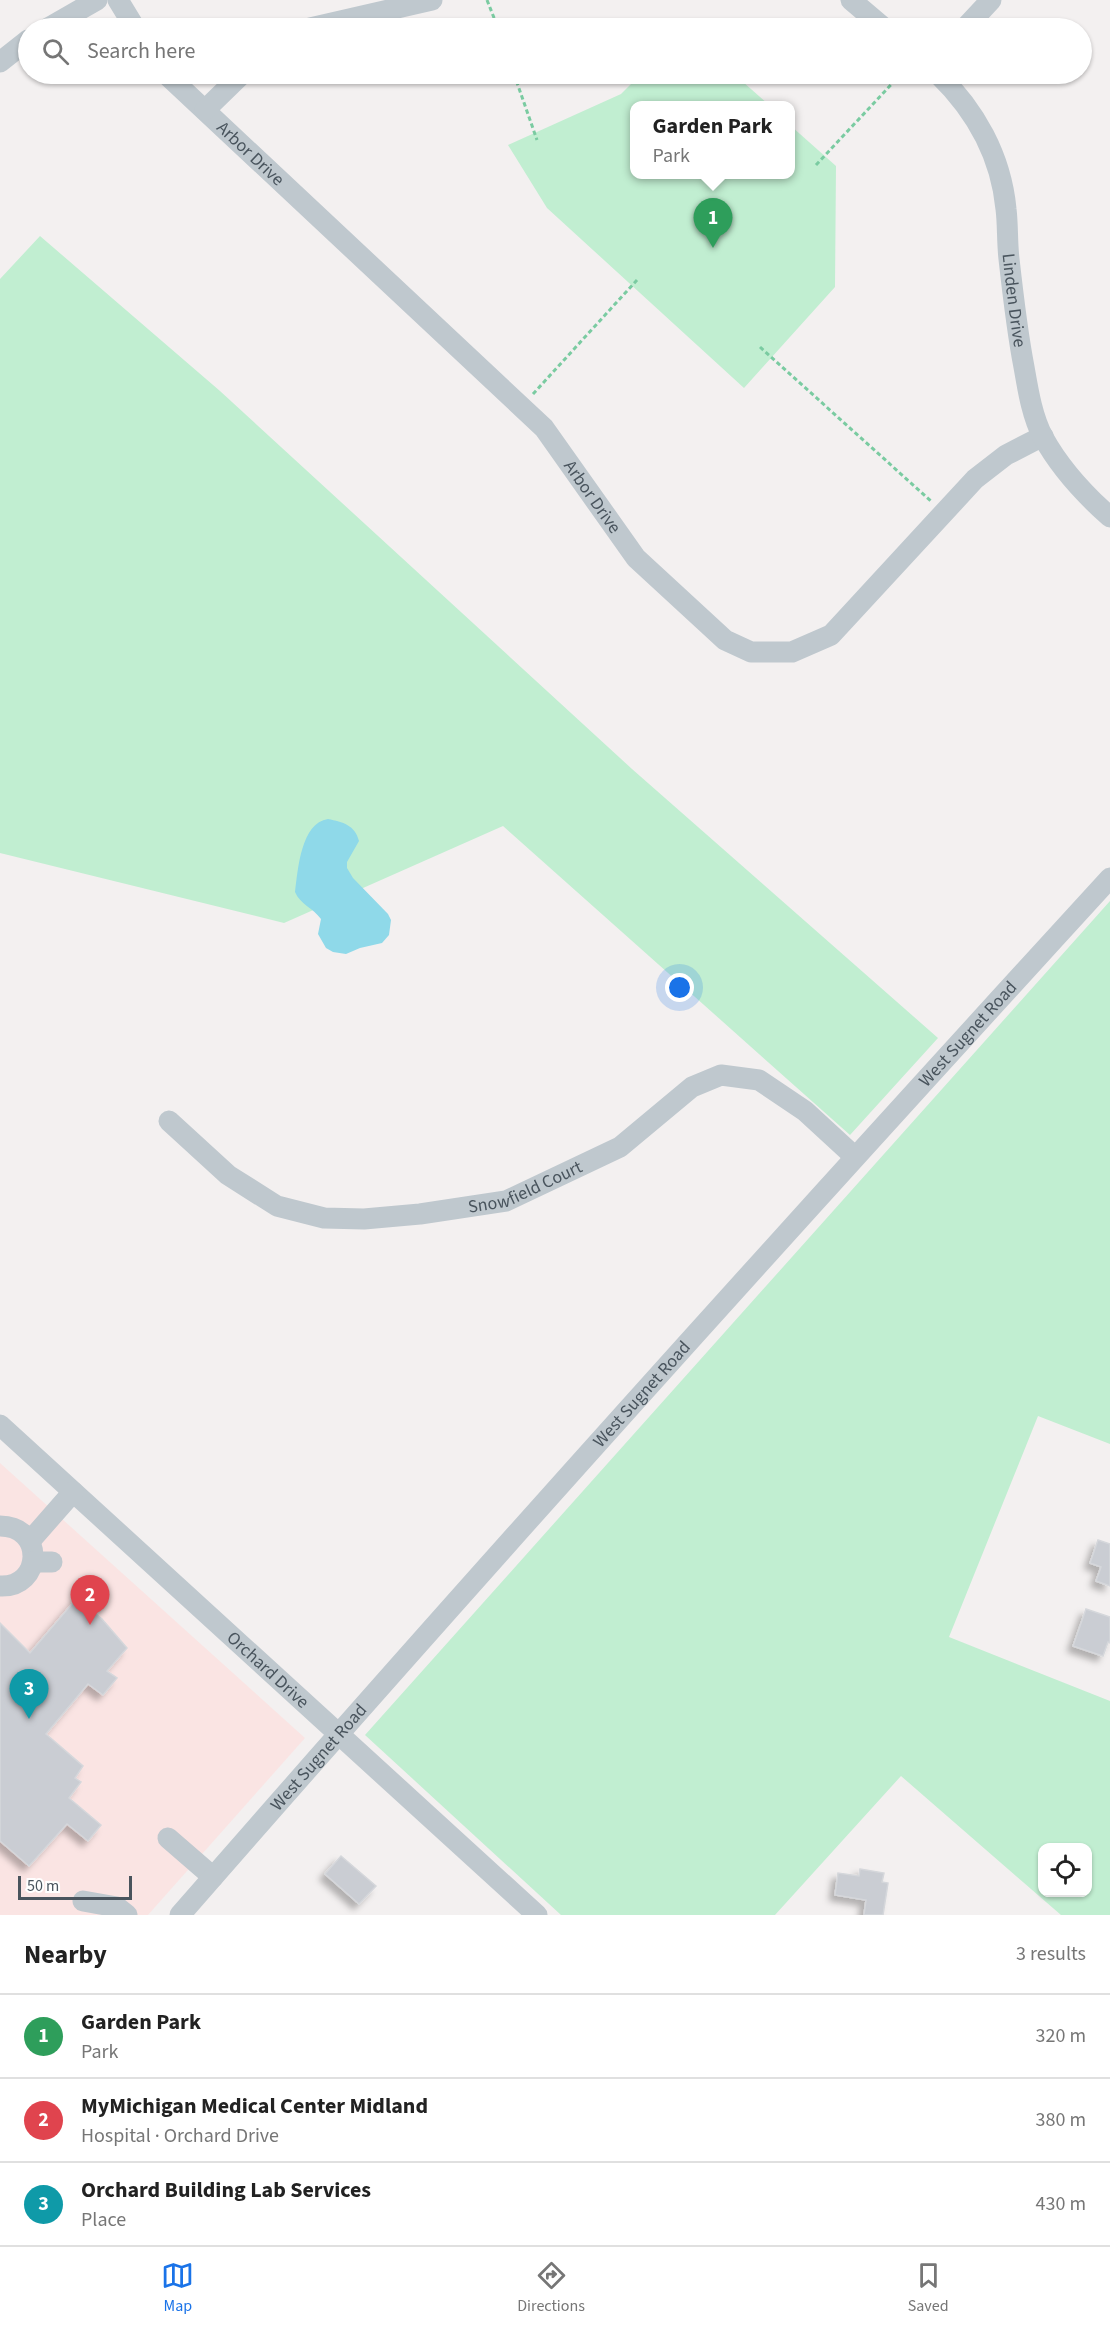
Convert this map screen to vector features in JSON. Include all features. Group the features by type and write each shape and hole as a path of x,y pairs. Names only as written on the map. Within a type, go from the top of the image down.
{"street":[{"path":"66,18 97,0"},
{"path":"118,0 129,18"},
{"path":"354,18 432,0"},
{"path":"851,0 872,18"},
{"path":"974,18 991,0"},
{"path":"0,62 18,48"},
{"name":"Arbor Drive","path":"177,84 544,428 636,558 725,640 752,652 792,652 831,634 975,479 1006,455 1042,436"},
{"path":"205,110 232,84"},
{"name":"Linden Drive","path":"948,84 960,95 981,127 996,164 1006,207 1008,256 1020,345 1031,404 1042,436 1063,467 1089,498 1110,517"},
{"name":"West Sugnet Road","path":"180,1915 855,1157 1110,878"},
{"name":"Snowfield Court","path":"169,1121 228,1176 278,1206 324,1218 364,1219 420,1214 506,1201 620,1147 692,1087 721,1075 759,1080 805,1111 855,1157"},
{"name":"Orchard Drive","path":"0,1425 537,1915"},
{"path":"30,1541 73,1492"},
{"path":"0,1526 17,1529 30,1541 43,1562 16,1584 0,1586"},
{"path":"168,1838 213,1877"},
{"path":"83,1901 117,1906 128,1915"}],"path":[{"path":"487,0 494,18"},
{"path":"517,84 537,140"},
{"path":"816,165 893,84"},
{"path":"522,407 637,280"},
{"path":"760,347 944,513"}],"shaded area":[{"path":"0,1463 305,1738 148,1915 0,1915"}],"green space":[{"path":"631,84 745,84 764,101 630,101 630,179 795,179 795,130 836,166 835,287 744,388 547,208 508,145 621,94"},
{"path":"40,236 220,391 632,769 938,1038 850,1135 503,826 284,923 0,853 0,279"},
{"path":"1110,901 1110,1444 1038,1416 949,1637 1110,1701 1110,1915 1061,1915 1040,1897 1092,1897 1092,1843 1038,1843 1038,1895 901,1776 775,1915 561,1915 365,1735"}],"water":[{"path":"328,819 343,823 355,831 359,841 347,862 347,868 353,878 388,914 391,920 389,935 382,943 346,954 333,952 326,948 318,934 321,919 300,900 295,892 302,848 306,838 319,822"}],"building":[{"path":"1098,1540 1110,1544 1110,1586 1096,1581 1101,1567 1090,1563"},
{"path":"77,1598 102,1619 127,1648 107,1671 117,1678 103,1695 88,1684 46,1734 83,1766 75,1778 81,1782 69,1798 101,1825 88,1841 67,1824 29,1866 0,1841 0,1623 30,1653"},
{"path":"1086,1609 1110,1617 1110,1643 1108,1642 1103,1656 1073,1646"},
{"path":"341,1856 376,1886 359,1904 325,1874"},
{"path":"860,1869 884,1873 882,1882 888,1883 883,1915 864,1915 866,1900 835,1895 838,1873 859,1876"}],"place":[{"name":"Garden Park","path":"713,248"},
{"name":"MyMichigan Medical Center Midland","path":"90,1625"},
{"name":"Orchard Building Lab Services","path":"29,1719"}]}
